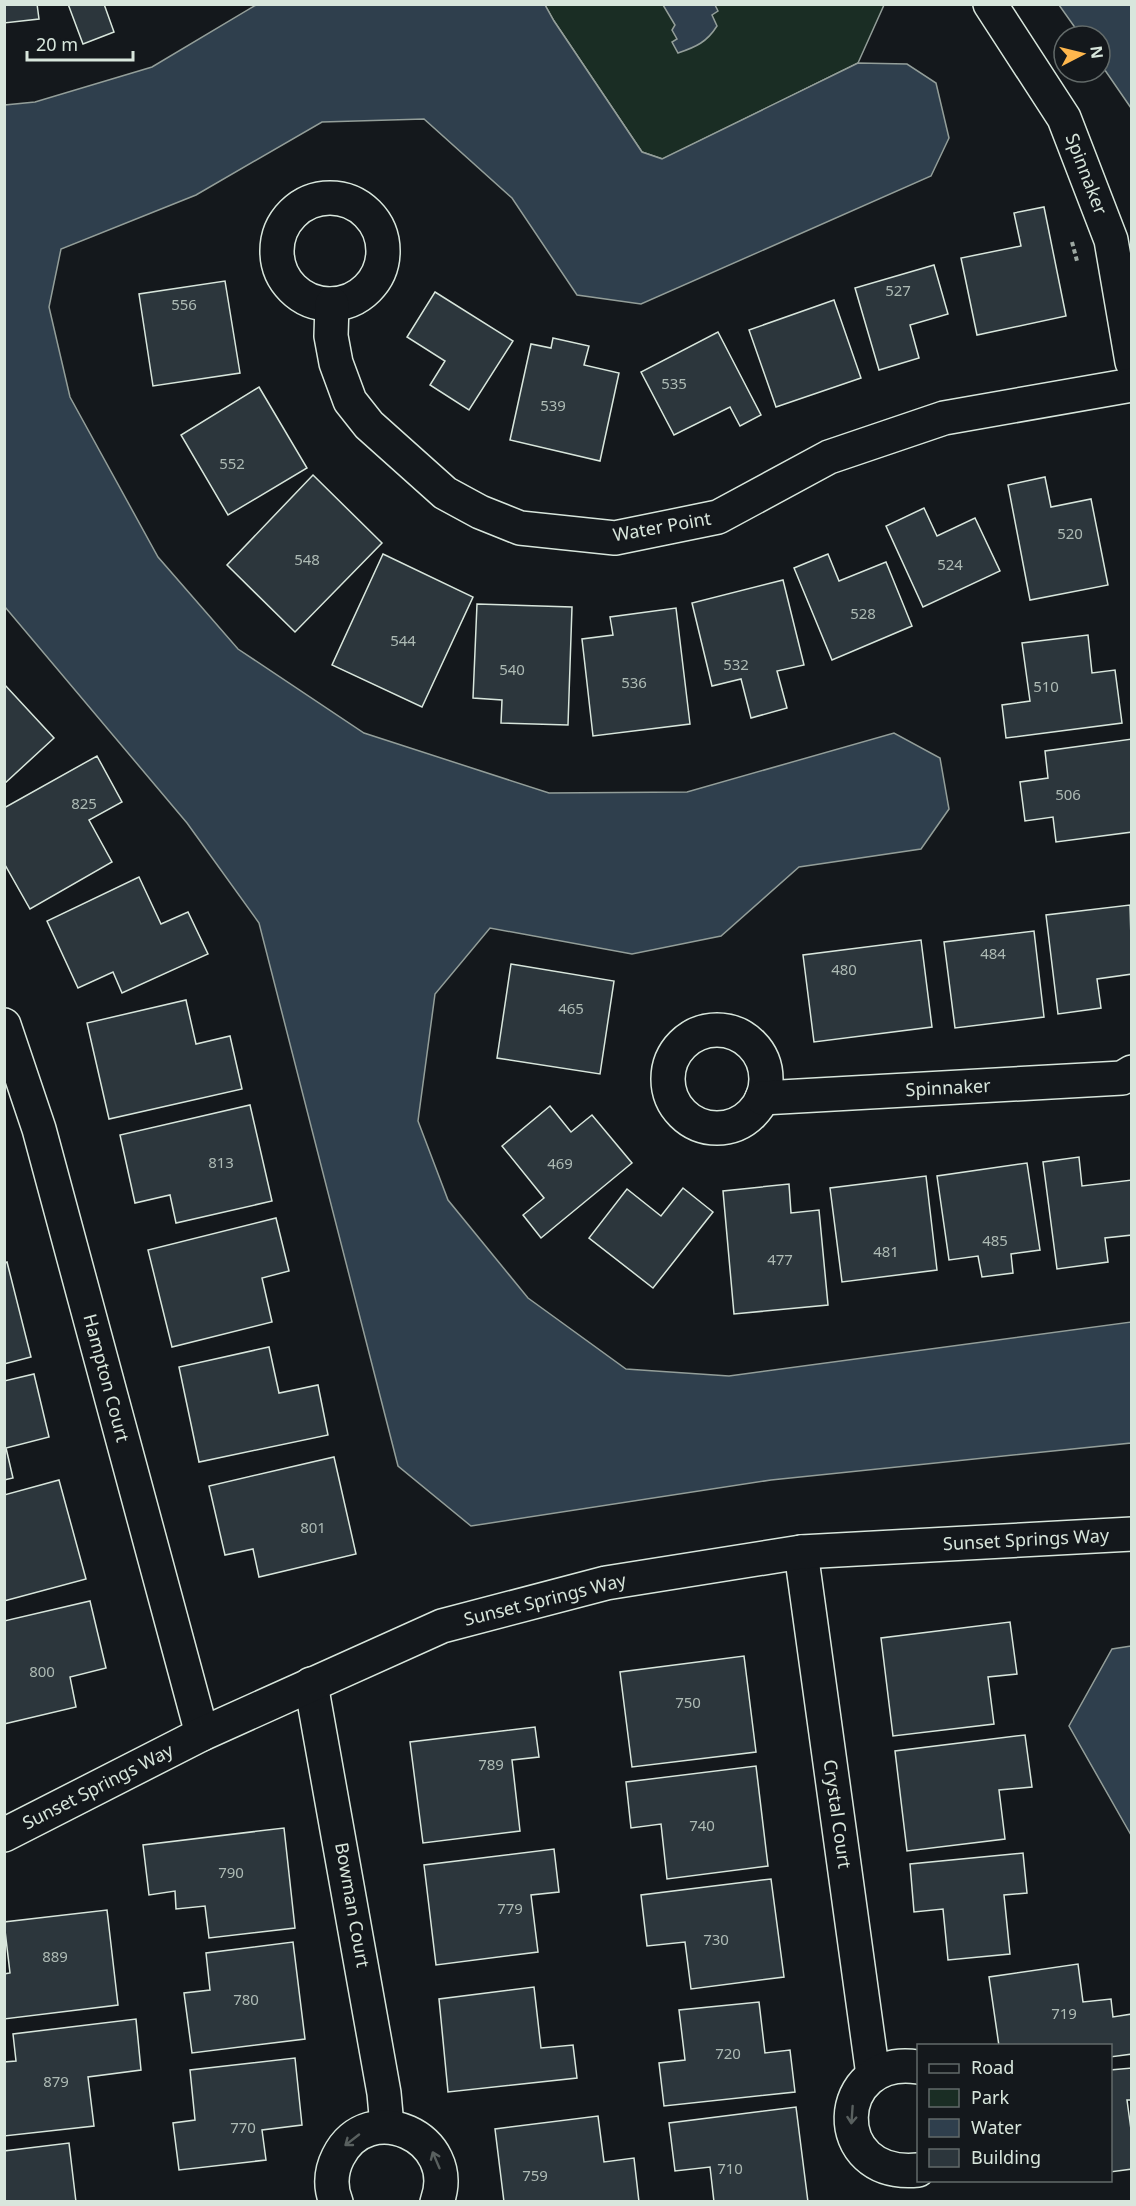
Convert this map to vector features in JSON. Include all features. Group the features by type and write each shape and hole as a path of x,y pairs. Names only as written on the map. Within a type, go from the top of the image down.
{"street":[{"name":"Spinnaker","path":"990,4 1064,118 1111,240 1131,362"},
{"name":"Water Point","path":"332,304 331,336 336,363 350,401 369,425 406,461 445,493 480,512 520,528 615,538 718,518 829,457 944,418 1131,385"},
{"name":"Hampton Court","path":"4,1024 39,1130 202,1734"},
{"name":"Spinnaker","path":"762,1098 1122,1078 1131,1072"},
{"name":"Sunset Springs Way","path":"4,1835 202,1734 442,1626 606,1583 801,1552 1131,1534"},
{"name":"Crystal Court","path":"801,1552 873,2075"},
{"name":"Bowman Court","path":"311,1684 382,2081 387,2126"},
{"path":"917,2067 904,2065 887,2068 873,2075 860,2088 852,2105 851,2124 856,2142 867,2156 882,2167 900,2171 917,2169"},
{"path":"336,2202 331,2181 334,2163 342,2148 355,2136 370,2128 387,2126 406,2130 422,2140 435,2154 441,2173 441,2192 437,2202"}],"path":[{"path":"1070,235 1078,268"}],"green space":[{"path":"545,5 884,5 858,63 663,159 642,152"}],"water":[{"path":"256,5 545,5 642,152 662,159 858,63 907,64 936,83 949,138 931,176 641,304 577,295 512,198 424,119 322,122 196,195 61,249 49,307 70,397 158,557 238,649 364,733 549,793 687,792 894,733 940,758 949,809 921,849 799,867 721,936 632,954 490,928 435,994 418,1121 448,1200 528,1298 626,1369 729,1376 1131,1322 1131,1443 771,1480 471,1526 398,1466 259,923 187,823 5,607 5,105 35,102 152,67"},
{"path":"663,5 715,5 718,11 712,15 717,26 700,43 678,53 672,42 677,39 672,30 675,25"},
{"path":"1059,5 1131,5 1131,108 1112,80 1112,24 1072,24"},
{"path":"1132,1646 1131,1835 1069,1726 1112,1649"}],"building":[{"path":"4,4 37,4 39,19 4,23"},
{"path":"68,4 104,4 114,32 83,44"},
{"path":"1044,207 1066,316 977,335 961,258 1021,246 1014,213"},
{"path":"934,265 948,314 910,325 919,358 879,370 855,288"},
{"path":"225,281 240,373 153,386 139,294"},
{"path":"435,292 513,341 469,410 430,385 445,361 407,337"},
{"path":"834,300 861,378 776,407 749,330"},
{"path":"718,332 761,415 740,426 730,407 674,435 641,372"},
{"path":"553,338 589,346 584,365 619,373 600,461 510,440 531,344 551,348"},
{"path":"259,387 307,468 228,515 181,435"},
{"path":"313,475 382,543 295,632 227,565"},
{"path":"1045,477 1051,507 1091,499 1108,585 1030,600 1008,485"},
{"path":"924,508 937,536 975,518 1000,571 923,607 886,526"},
{"path":"383,554 473,597 422,707 332,665"},
{"path":"828,554 839,581 886,562 912,626 832,660 794,568"},
{"path":"783,580 804,665 777,671 787,708 751,718 741,679 712,686 692,603"},
{"path":"477,604 572,607 568,725 501,723 502,700 473,698"},
{"path":"676,608 690,724 593,736 582,639 613,635 610,617"},
{"path":"1088,635 1092,673 1115,670 1122,723 1006,738 1002,705 1030,701 1022,643"},
{"path":"4,684 54,738 4,784"},
{"path":"1132,739 1132,832 1056,842 1053,817 1025,821 1020,782 1048,778 1045,751"},
{"path":"97,756 122,802 89,820 112,862 30,909 4,863 4,808"},
{"path":"139,877 161,924 188,912 208,954 122,993 113,972 78,988 47,921"},
{"path":"1130,905 1132,974 1097,979 1101,1008 1058,1014 1046,915"},
{"path":"1034,931 1044,1017 955,1028 944,942"},
{"path":"921,940 932,1027 814,1042 803,955"},
{"path":"511,964 614,981 600,1074 497,1058"},
{"path":"186,1000 196,1044 230,1036 242,1089 109,1119 87,1023"},
{"path":"250,1105 272,1201 176,1223 170,1195 135,1203 120,1135"},
{"path":"550,1106 571,1132 592,1115 632,1163 541,1238 523,1215 544,1198 502,1146"},
{"path":"1079,1157 1082,1186 1132,1180 1132,1235 1105,1238 1108,1262 1057,1269 1043,1162"},
{"path":"1027,1163 1040,1250 1011,1254 1013,1273 982,1277 978,1256 949,1260 937,1176"},
{"path":"926,1176 937,1270 842,1282 830,1188"},
{"path":"789,1184 791,1213 819,1210 828,1305 734,1314 723,1191"},
{"path":"683,1188 713,1212 653,1288 589,1238 627,1189 661,1216"},
{"path":"276,1218 289,1271 262,1278 272,1322 172,1347 148,1250"},
{"path":"7,1262 31,1357 4,1364 4,1263"},
{"path":"269,1347 279,1393 318,1385 328,1435 199,1462 179,1367"},
{"path":"34,1374 49,1437 6,1448 13,1478 4,1480 4,1381"},
{"path":"334,1457 356,1554 259,1577 253,1549 225,1555 209,1486"},
{"path":"59,1480 86,1579 4,1601 4,1495"},
{"path":"90,1601 106,1668 70,1677 76,1707 4,1724 4,1621"},
{"path":"1010,1622 1017,1674 988,1677 994,1724 893,1736 881,1638"},
{"path":"744,1656 756,1752 632,1767 620,1672"},
{"path":"535,1727 539,1757 512,1760 520,1831 423,1843 410,1742"},
{"path":"1025,1735 1032,1787 999,1790 1005,1839 907,1851 895,1751"},
{"path":"756,1766 768,1866 667,1879 661,1824 631,1828 626,1782"},
{"path":"284,1828 295,1928 209,1938 205,1906 176,1909 175,1891 149,1895 143,1845"},
{"path":"554,1849 559,1892 531,1895 538,1952 436,1965 424,1865"},
{"path":"1023,1853 1027,1893 1004,1895 1010,1954 948,1960 943,1909 914,1912 910,1864"},
{"path":"771,1879 784,1977 691,1989 685,1942 647,1946 641,1895"},
{"path":"107,1910 118,2005 4,2019 4,1974 10,1973 4,1922"},
{"path":"293,1942 305,2039 192,2053 184,1993 210,1990 206,1953"},
{"path":"1078,1964 1083,2002 1111,1999 1113,2017 1132,2014 1132,2054 1112,2057 1112,2044 999,2044 989,1977"},
{"path":"534,1987 541,2048 573,2045 577,2078 448,2092 439,1999"},
{"path":"759,2002 765,2053 790,2050 795,2092 664,2106 659,2063 685,2060 679,2010"},
{"path":"136,2019 141,2070 88,2077 94,2126 4,2136 4,2062 16,2061 13,2034"},
{"path":"295,2058 302,2125 262,2130 266,2160 179,2170 173,2123 195,2120 190,2070"},
{"path":"1132,2068 1132,2100 1127,2100 1132,2137 1132,2169 1112,2172 1112,2070"},
{"path":"796,2107 808,2202 714,2202 710,2167 675,2171 669,2123"},
{"path":"598,2116 604,2162 634,2158 639,2202 504,2202 495,2129"},
{"path":"69,2143 76,2202 4,2202 4,2151"}]}
